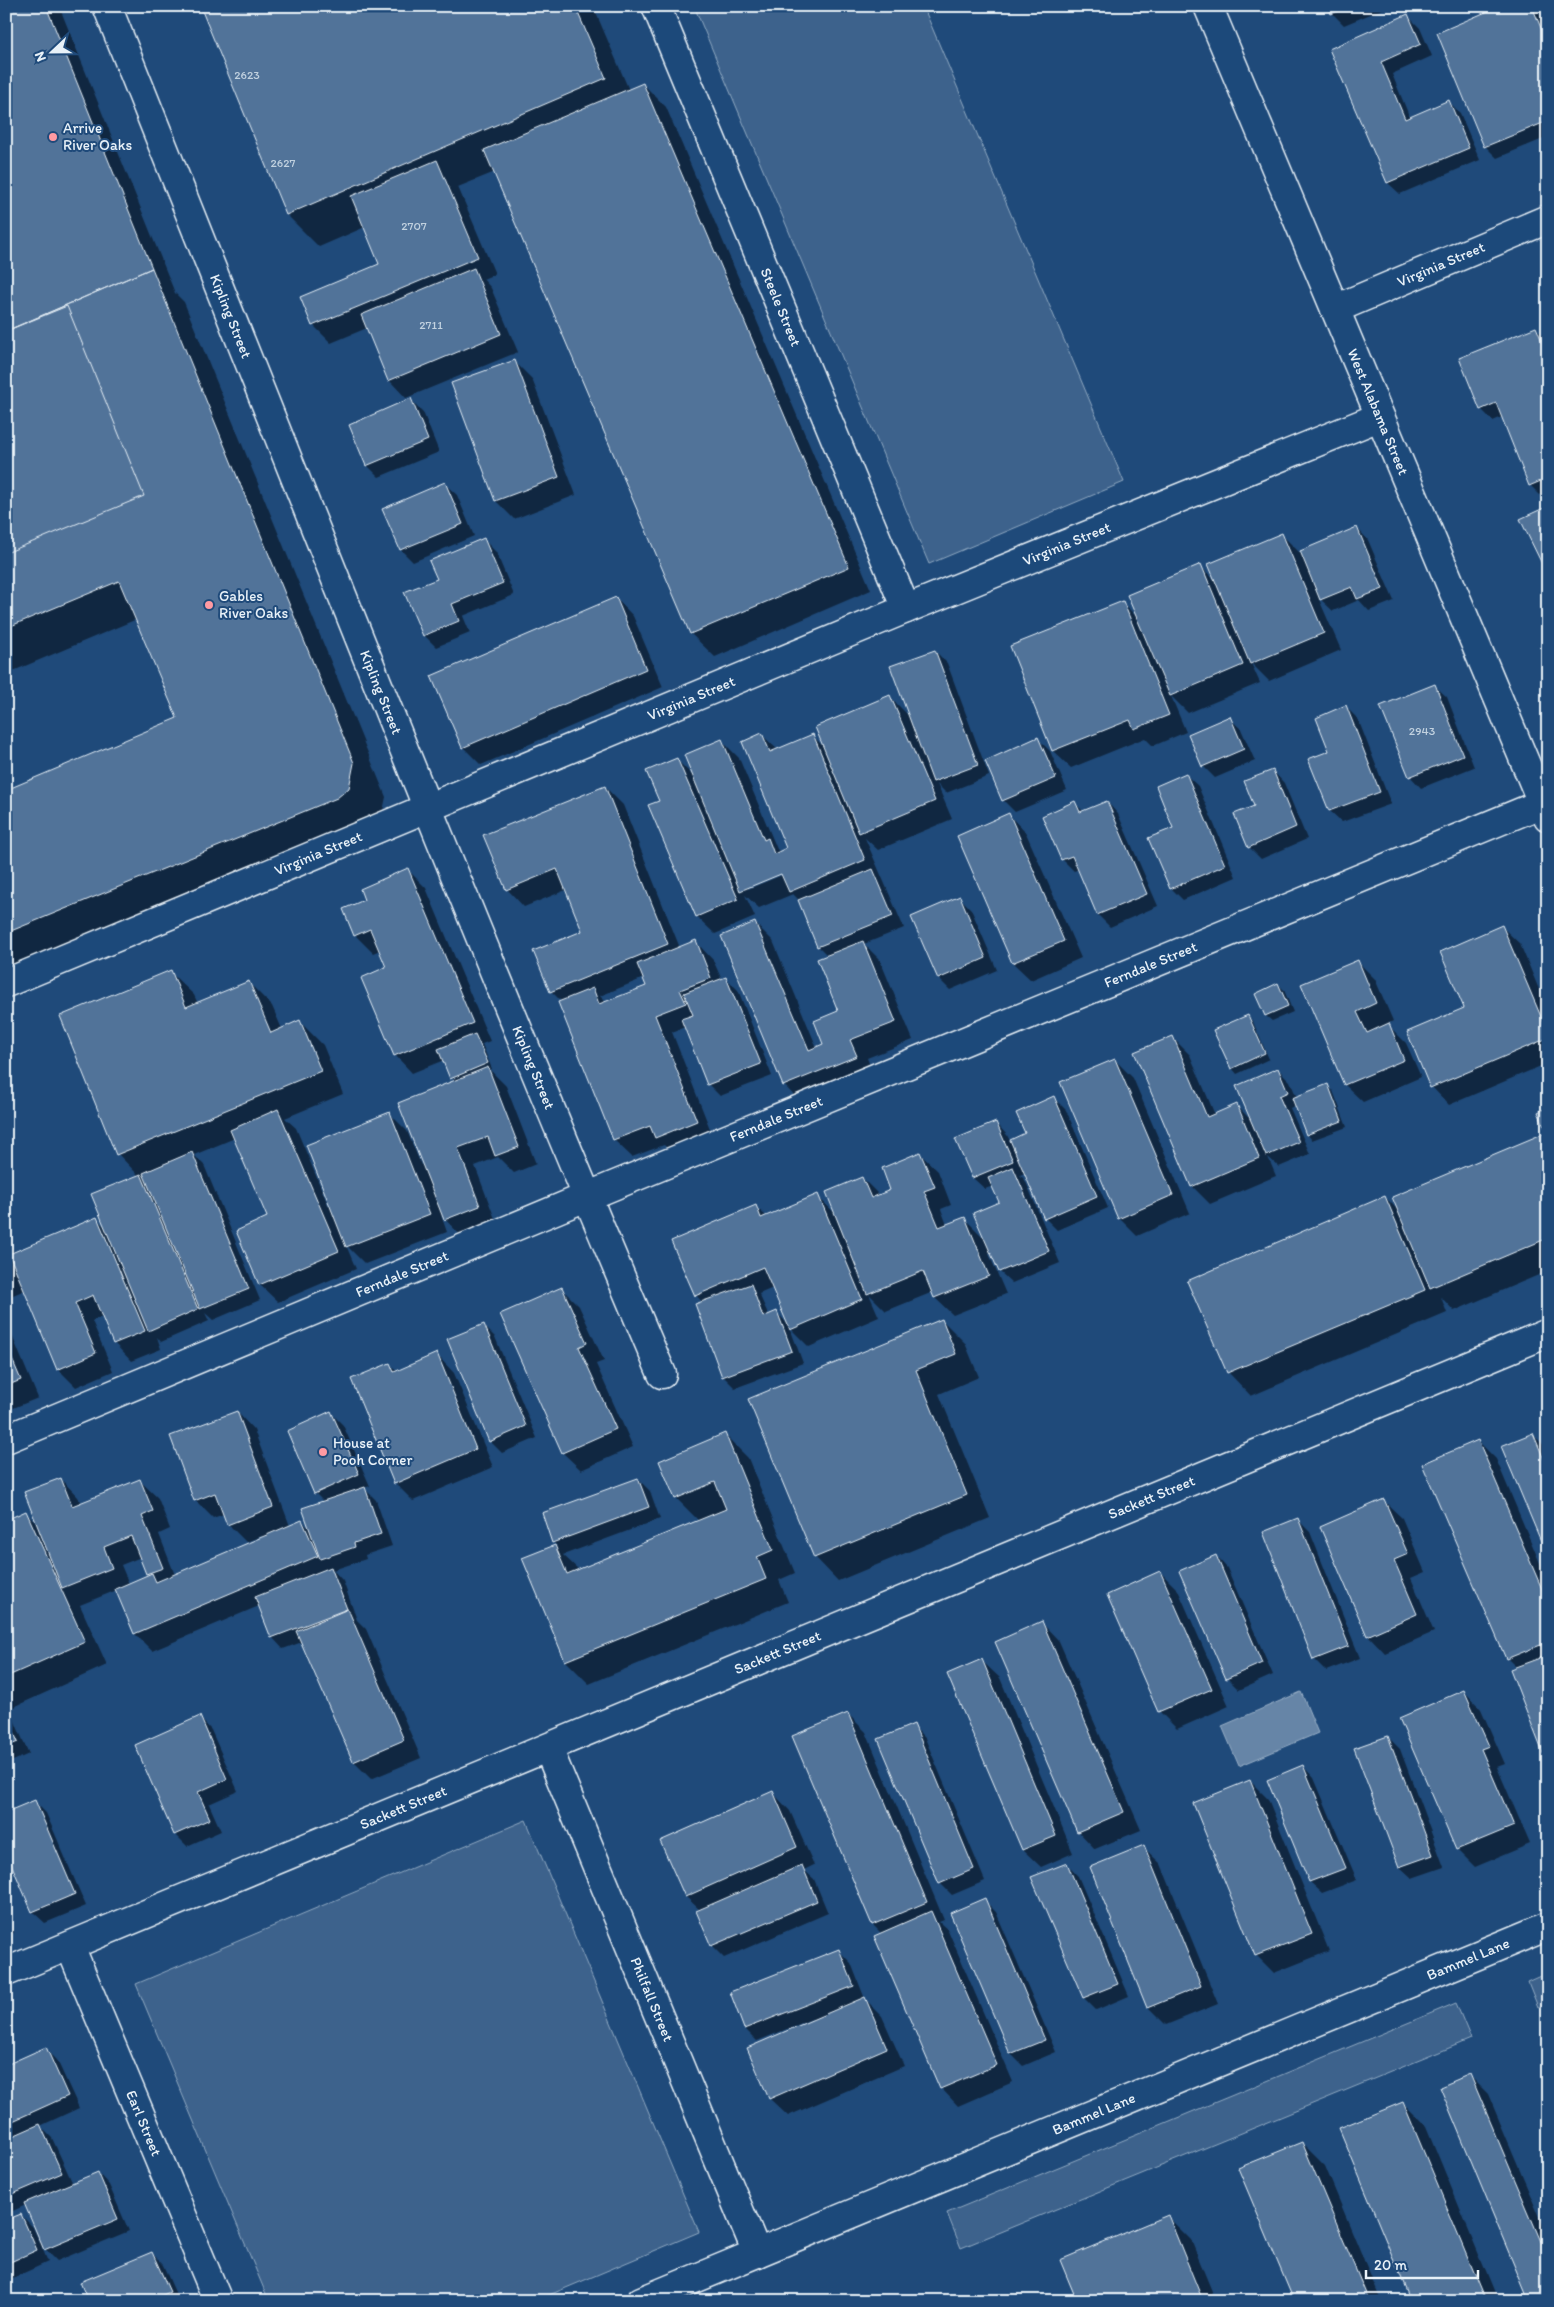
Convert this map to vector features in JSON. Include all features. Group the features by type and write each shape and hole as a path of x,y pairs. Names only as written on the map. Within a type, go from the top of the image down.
{"street":[{"name":"Kipling Street","path":"107,6 427,808 586,1196 662,1374"},
{"name":"Steele Street","path":"656,6 906,609"},
{"name":"West Alabama Street","path":"1208,6 1379,417 1546,807"},
{"name":"Virginia Street","path":"1335,309 1548,219"},
{"name":"Virginia Street","path":"6,983 906,609 1379,417"},
{"name":"Ferndale Street","path":"6,1439 586,1196 1546,807"},
{"name":"Sackett Street","path":"6,1972 1548,1333"},
{"name":"Philfall Street","path":"548,1748 757,2253"},
{"name":"Bammel Lane","path":"641,2301 1548,1926"},
{"name":"Earl Street","path":"70,1946 218,2301"}],"shaded area":[{"path":"694,6 923,6 1124,482 929,564"},
{"path":"1301,1692 1318,1733 1239,1766 1222,1726"},
{"path":"526,1820 699,2232 535,2301 269,2301 136,1984"},
{"path":"1548,1973 1548,2004 1538,2007 1528,1982"},
{"path":"1456,2003 1471,2039 961,2248 947,2213"}],"building":[{"name":"Arrive River Oaks","path":"6,6 46,6 152,268 6,331"},
{"path":"200,6 575,6 606,78 286,215"},
{"path":"1328,6 1350,6 1331,14"},
{"path":"1500,6 1532,6 1548,45 1548,121 1484,147 1437,33"},
{"path":"1408,14 1421,44 1381,62 1405,119 1449,100 1469,148 1387,183 1329,49"},
{"path":"643,83 849,567 690,634 484,150"},
{"path":"437,160 478,257 312,326 300,297 379,264 351,196"},
{"name":"Gables River Oaks","path":"152,268 354,763 349,788 337,798 6,933 6,790 177,718 119,581 6,628 6,331"},
{"path":"474,268 501,334 388,381 361,315"},
{"path":"67,306 144,496 6,553 6,331"},
{"path":"1536,327 1548,355 1548,478 1529,486 1496,403 1480,410 1459,358"},
{"path":"515,360 559,477 495,501 451,383"},
{"path":"411,398 428,440 366,466 349,425"},
{"path":"445,482 463,524 400,550 382,509"},
{"path":"1548,506 1548,571 1546,572 1520,519"},
{"path":"1357,527 1383,589 1357,599 1352,587 1320,600 1300,551"},
{"path":"1282,533 1324,633 1250,664 1208,564"},
{"path":"484,538 503,583 452,604 459,621 423,636 404,592 437,579 429,561"},
{"path":"1201,564 1243,665 1170,696 1127,595"},
{"path":"616,597 646,669 462,748 431,676"},
{"path":"1123,601 1169,715 1134,729 1130,720 1052,751 1010,646"},
{"path":"935,650 978,765 933,782 890,666"},
{"path":"1435,684 1463,755 1409,777 1380,706"},
{"path":"890,695 935,801 859,833 815,727"},
{"path":"1346,705 1380,792 1329,811 1308,759 1329,751 1316,718"},
{"path":"1230,716 1244,749 1202,767 1188,734"},
{"path":"762,733 770,752 813,734 865,860 789,892 781,874 740,891 684,755 722,739 764,840 768,838 774,854 786,848 742,742"},
{"path":"1038,737 1056,778 1002,801 985,761"},
{"path":"677,758 738,899 696,917 648,805 659,801 646,771"},
{"path":"1273,770 1296,827 1248,848 1234,814 1254,806 1244,781"},
{"path":"1186,773 1225,865 1170,889 1148,838 1173,828 1156,786"},
{"path":"605,786 668,944 550,992 533,951 582,931 557,869 506,890 483,835"},
{"path":"1075,801 1080,812 1107,801 1147,894 1097,915 1072,856 1061,860 1042,816"},
{"path":"1009,813 1064,941 1012,963 957,836"},
{"path":"408,868 473,1023 394,1056 361,978 386,967 370,929 354,936 343,909 364,900 360,889"},
{"path":"873,869 893,916 817,947 798,900"},
{"path":"960,896 986,958 938,979 911,917"},
{"path":"755,922 809,1050 823,1044 814,1021 838,1011 817,959 863,941 896,1022 850,1040 857,1056 783,1086 721,936"},
{"path":"1502,925 1548,1033 1548,1038 1430,1088 1407,1032 1464,1008 1440,952"},
{"path":"696,940 711,978 680,990 686,1003 655,1015 697,1121 655,1138 650,1126 613,1140 558,1002 593,988 599,1004 646,986 637,964"},
{"path":"1358,960 1376,1003 1357,1012 1367,1033 1389,1023 1404,1060 1344,1085 1301,984"},
{"path":"171,970 186,1007 249,981 271,1033 300,1020 321,1071 116,1155 60,1016"},
{"path":"726,977 761,1064 707,1085 681,1019 693,1015 684,993"},
{"path":"1278,983 1288,1006 1265,1016 1255,994"},
{"path":"1248,1015 1265,1053 1231,1069 1213,1030"},
{"path":"475,1034 488,1063 450,1079 438,1049"},
{"path":"1173,1036 1207,1117 1237,1104 1259,1158 1191,1187 1134,1052"},
{"path":"1115,1059 1173,1195 1118,1219 1060,1082"},
{"path":"488,1067 519,1147 495,1156 488,1137 458,1148 480,1206 444,1220 398,1103"},
{"path":"1278,1068 1288,1092 1279,1096 1299,1142 1266,1156 1236,1086"},
{"path":"1328,1084 1342,1121 1306,1135 1292,1098"},
{"path":"1054,1096 1097,1196 1044,1219 1010,1140 1025,1133 1016,1113"},
{"path":"1548,1107 1548,1238 1430,1288 1392,1197 1547,1132 1538,1112"},
{"path":"278,1109 339,1251 259,1285 236,1231 267,1217 230,1130"},
{"path":"390,1112 430,1214 346,1247 306,1145"},
{"path":"996,1122 1013,1161 972,1178 955,1139"},
{"path":"192,1152 249,1289 200,1309 143,1173"},
{"path":"920,1152 935,1187 924,1191 939,1227 965,1217 989,1276 934,1298 923,1271 867,1294 826,1192 862,1177 871,1198 890,1190 882,1168"},
{"path":"1013,1167 1049,1251 999,1272 973,1213 999,1202 988,1178"},
{"path":"141,1174 198,1309 148,1331 91,1194"},
{"path":"818,1194 862,1299 790,1330 763,1267 695,1296 671,1241 756,1205 761,1218"},
{"path":"1385,1196 1425,1290 1227,1373 1187,1281"},
{"path":"97,1217 145,1331 113,1344 93,1295 75,1303 96,1353 57,1370 9,1254"},
{"path":"751,1284 763,1317 777,1311 792,1351 722,1377 695,1304"},
{"path":"562,1287 587,1343 579,1347 616,1429 562,1453 500,1314"},
{"path":"942,1319 956,1354 916,1370 967,1495 814,1558 748,1399"},
{"path":"484,1324 526,1426 489,1442 447,1339"},
{"path":"6,1345 21,1380 6,1386"},
{"path":"437,1353 476,1449 394,1484 351,1379 390,1363 394,1372"},
{"path":"237,1411 273,1507 227,1525 215,1493 194,1501 170,1436"},
{"name":"House at Pooh Corner","path":"331,1411 359,1474 314,1494 287,1431"},
{"path":"725,1433 773,1550 757,1557 766,1579 565,1661 522,1558 555,1545 567,1574 726,1509 715,1482 675,1499 659,1461"},
{"path":"1533,1433 1548,1469 1548,1558 1501,1446"},
{"path":"1478,1440 1548,1603 1548,1642 1506,1659 1422,1464"},
{"path":"61,1478 72,1506 140,1479 153,1511 142,1516 163,1568 146,1574 131,1536 104,1547 112,1568 62,1588 24,1492"},
{"path":"638,1478 649,1507 552,1543 542,1513"},
{"path":"365,1487 381,1534 354,1543 355,1547 320,1559 302,1508"},
{"path":"1384,1499 1408,1554 1394,1560 1417,1614 1367,1636 1320,1527"},
{"path":"26,1511 85,1642 6,1677 6,1520"},
{"path":"1298,1518 1349,1646 1313,1660 1263,1532"},
{"path":"302,1520 318,1556 134,1634 115,1589 152,1573 156,1582"},
{"path":"1216,1555 1262,1663 1226,1679 1179,1571"},
{"path":"331,1567 347,1609 271,1638 255,1597"},
{"path":"1160,1571 1212,1689 1158,1712 1107,1595"},
{"path":"348,1609 404,1740 353,1762 296,1631"},
{"path":"1042,1621 1124,1812 1077,1832 995,1642"},
{"path":"1548,1655 1548,1766 1510,1669"},
{"path":"982,1659 1056,1836 1022,1850 947,1674"},
{"path":"1464,1690 1489,1746 1481,1749 1514,1826 1456,1850 1399,1718"},
{"path":"848,1713 927,1902 872,1925 792,1736"},
{"path":"6,1715 18,1742 6,1747"},
{"path":"200,1716 227,1779 198,1792 210,1819 174,1835 135,1745"},
{"path":"914,1724 974,1869 939,1884 878,1739"},
{"path":"1388,1736 1433,1855 1399,1867 1354,1748"},
{"path":"1303,1765 1346,1868 1309,1882 1267,1780"},
{"path":"1250,1780 1312,1934 1255,1956 1193,1803"},
{"path":"773,1791 797,1847 685,1897 660,1841"},
{"path":"35,1800 75,1894 32,1912 6,1852 6,1812"},
{"path":"1144,1845 1201,1986 1147,2008 1090,1867"},
{"path":"1067,1863 1118,1984 1083,1998 1031,1877"},
{"path":"802,1865 817,1901 711,1946 696,1911"},
{"path":"985,1898 1045,2040 1010,2054 950,1913"},
{"path":"931,1911 997,2065 940,2089 874,1936"},
{"path":"839,1949 854,1986 744,2029 730,1992"},
{"path":"865,1997 887,2048 769,2099 747,2048"},
{"path":"46,2047 68,2096 6,2124 6,2065"},
{"path":"1470,2074 1548,2258 1548,2301 1529,2301 1440,2087"},
{"path":"1403,2102 1486,2301 1411,2301 1339,2128"},
{"path":"40,2124 62,2173 6,2197 6,2139"},
{"path":"1302,2142 1369,2301 1294,2301 1238,2168"},
{"path":"98,2172 118,2219 44,2250 24,2203"},
{"path":"21,2214 37,2250 6,2264 6,2220"},
{"path":"1168,2215 1203,2301 1077,2301 1060,2260"},
{"path":"152,2252 170,2292 149,2301 88,2301 80,2282"},
{"path":"71,2295 74,2301 56,2301"}],"place":[{"name":"Arrive River Oaks","path":"53,137"},
{"name":"Gables River Oaks","path":"209,605"},
{"name":"House at Pooh Corner","path":"323,1452"}]}
